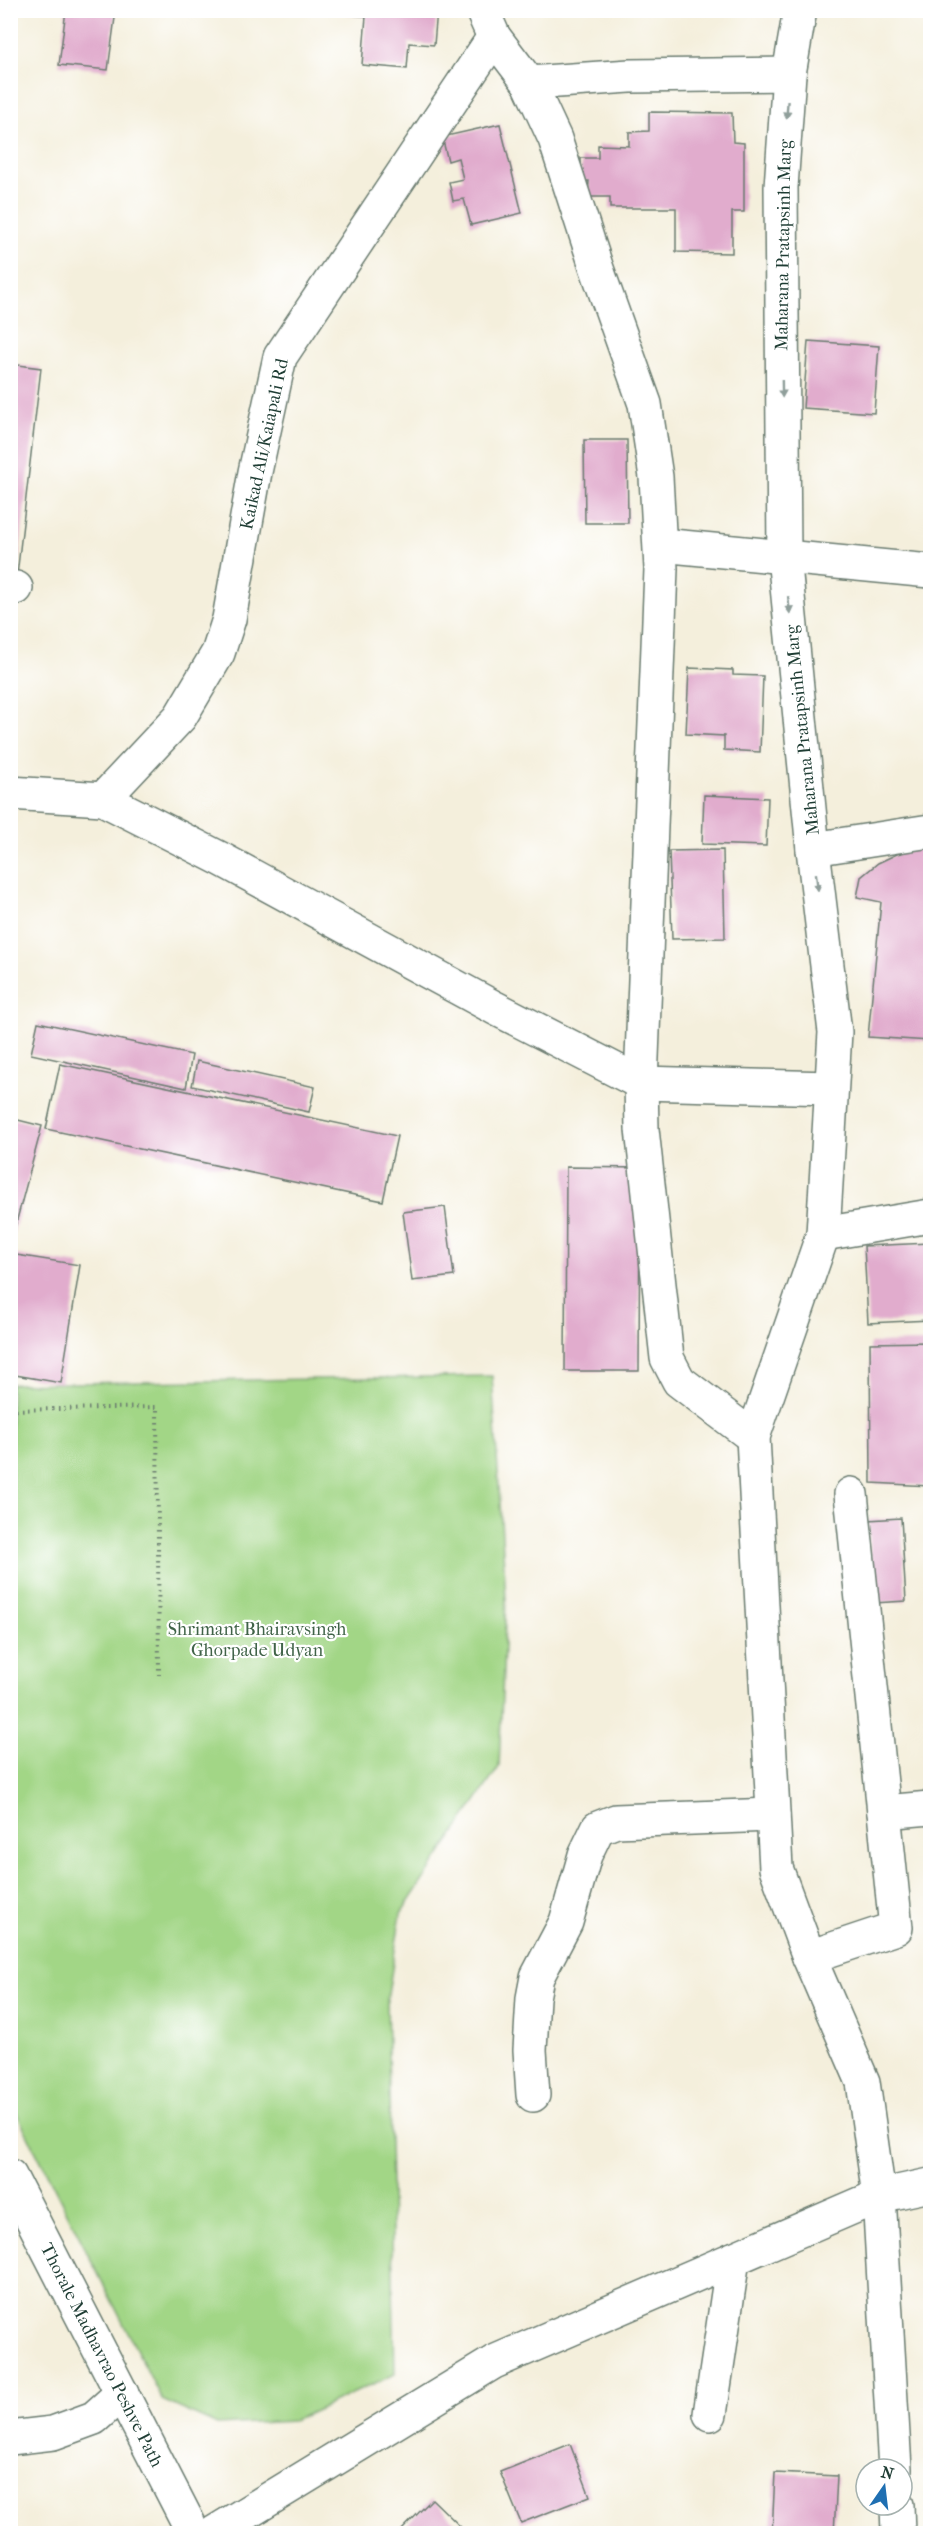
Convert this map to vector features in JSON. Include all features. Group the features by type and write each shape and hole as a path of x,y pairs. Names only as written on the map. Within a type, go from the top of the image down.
{"street":[{"name":"Maharana Pratapsinh Marg","path":"753,1437 824,1234 835,1032 813,849 784,556 781,187 789,74 800,10"},
{"path":"488,24 529,83 555,139 596,266 645,404 656,477 662,569 641,1083 642,1129 667,1358 679,1381 753,1437 777,1868 809,1957 863,2082 879,2196 894,2457"},
{"name":"Kaikad Ali/Kaiapali Rd","path":"103,800 180,717 218,653 229,619 255,472 280,357 488,24"},
{"path":"529,83 630,76 789,74"},
{"path":"660,545 930,571"},
{"path":"10,793 103,800 221,859 495,1008 641,1083 831,1088"},
{"path":"813,849 930,831"},
{"path":"824,1234 930,1216"},
{"path":"809,1957 896,1928 851,1494"},
{"path":"884,1812 930,1808"},
{"path":"533,2095 530,2050 533,1998 537,1977 566,1922 585,1855 598,1828 616,1821 773,1815"},
{"name":"Thorale Madhavrao Peshve Path","path":"10,2176 194,2534"},
{"path":"212,2534 494,2362 879,2196 930,2185"},
{"path":"710,2414 733,2259"},
{"path":"10,2438 53,2433 94,2418 122,2393"},
{"path":"897,2517 898,2534"}],"path":[{"path":"10,1410 157,1407 159,1675"}],"green space":[{"name":"Shrimant Bhairavsingh Ghorpade Udyan","path":"492,1376 506,1599 499,1767 401,1913 387,2000 395,2374 293,2421 217,2425 162,2400 11,2102 11,1384"}],"building":[{"path":"66,10 116,10 108,70 59,65"},
{"path":"348,10 437,10 434,45 409,43 407,69 362,65 366,16 348,15"},
{"path":"649,112 732,113 733,142 744,143 744,212 732,212 732,253 676,252 676,208 610,208 610,197 588,197 589,181 581,181 581,158 598,158 598,145 629,146 629,132 649,131"},
{"path":"500,124 522,213 471,225 464,199 453,201 449,182 463,179 458,158 448,161 442,137"},
{"path":"808,341 879,346 874,413 803,408"},
{"path":"10,364 41,368 17,575 10,575"},
{"path":"584,440 627,440 628,523 585,523"},
{"path":"689,668 733,670 733,675 763,676 760,752 724,750 724,736 686,734"},
{"path":"704,795 768,798 766,846 702,844"},
{"path":"930,846 930,1041 868,1037 881,902 857,897 861,877 878,863 897,854"},
{"path":"723,850 725,938 672,939 669,851"},
{"path":"38,1022 192,1055 186,1088 31,1054"},
{"path":"197,1061 315,1087 309,1112 192,1086"},
{"path":"60,1064 397,1136 383,1201 46,1129"},
{"path":"10,1118 42,1126 11,1242 10,1242"},
{"path":"566,1167 640,1168 639,1371 565,1371"},
{"path":"445,1207 454,1276 412,1281 403,1212"},
{"path":"930,1243 930,1320 868,1323 864,1246"},
{"path":"10,1254 80,1265 61,1383 10,1374"},
{"path":"930,1342 930,1486 871,1483 870,1343"},
{"path":"901,1518 906,1601 874,1603 868,1520"},
{"path":"570,2444 590,2496 521,2523 500,2472"},
{"path":"775,2473 837,2476 834,2534 772,2534"},
{"path":"432,2499 468,2534 398,2534"}]}
